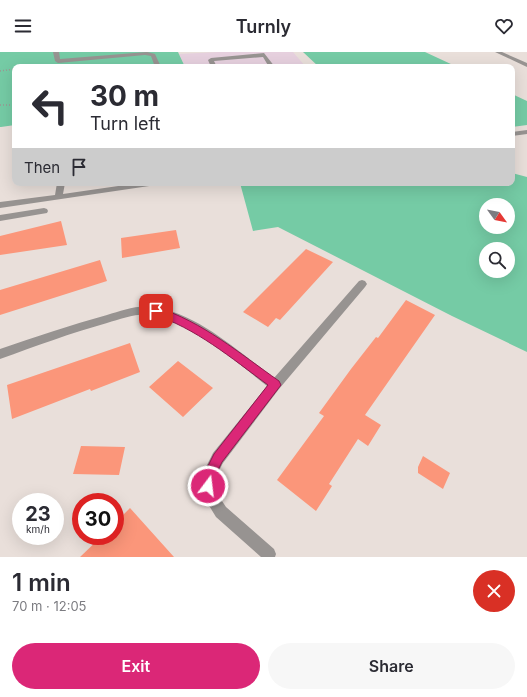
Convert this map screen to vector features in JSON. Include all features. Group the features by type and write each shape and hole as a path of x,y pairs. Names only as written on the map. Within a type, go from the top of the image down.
{"street":[{"path":"56,52 58,61 146,52 153,55 157,64"},
{"path":"498,52 527,65"},
{"path":"213,64 211,60 264,55 270,64"},
{"path":"515,134 527,132"},
{"path":"59,197 61,186"},
{"path":"44,211 0,218 1,205 135,186"},
{"path":"269,554 221,512 209,494 208,478 218,458 275,385 362,284"},
{"path":"0,354 82,325 131,312 156,311 174,317 198,329 275,385"}],"path":[{"path":"0,71 12,69"},
{"path":"0,105 12,105"}],"shaded area":[{"path":"219,52 293,52 303,64 184,64 179,54"}],"green space":[{"path":"0,52 178,52 184,64 12,64 12,125 0,127"},
{"path":"303,52 425,52 451,64 316,64"},
{"path":"515,95 527,101 527,125 515,127"},
{"path":"515,174 527,177 527,352 452,316 278,227 253,231 241,186 515,186"}],"building":[{"path":"61,221 67,245 0,255 0,236"},
{"path":"176,230 180,248 122,258 121,238"},
{"path":"306,249 333,262 280,320 276,318 268,327 243,312"},
{"path":"100,260 107,281 0,315 0,290"},
{"path":"406,300 435,315 365,415 381,425 368,446 358,439 329,484 332,486 316,511 277,480 324,416 319,413 351,369 376,337 378,338"},
{"path":"130,343 140,372 91,391 90,389 12,419 7,385"},
{"path":"178,361 213,388 183,417 149,387"},
{"path":"81,446 125,447 119,475 73,474"},
{"path":"423,456 450,473 443,489 418,473 418,467"},
{"path":"130,508 174,557 80,557 93,545 124,545 124,514"}],"route":[{"path":"156,311 174,317 198,329 275,385 218,458 208,478 208,486"}]}
